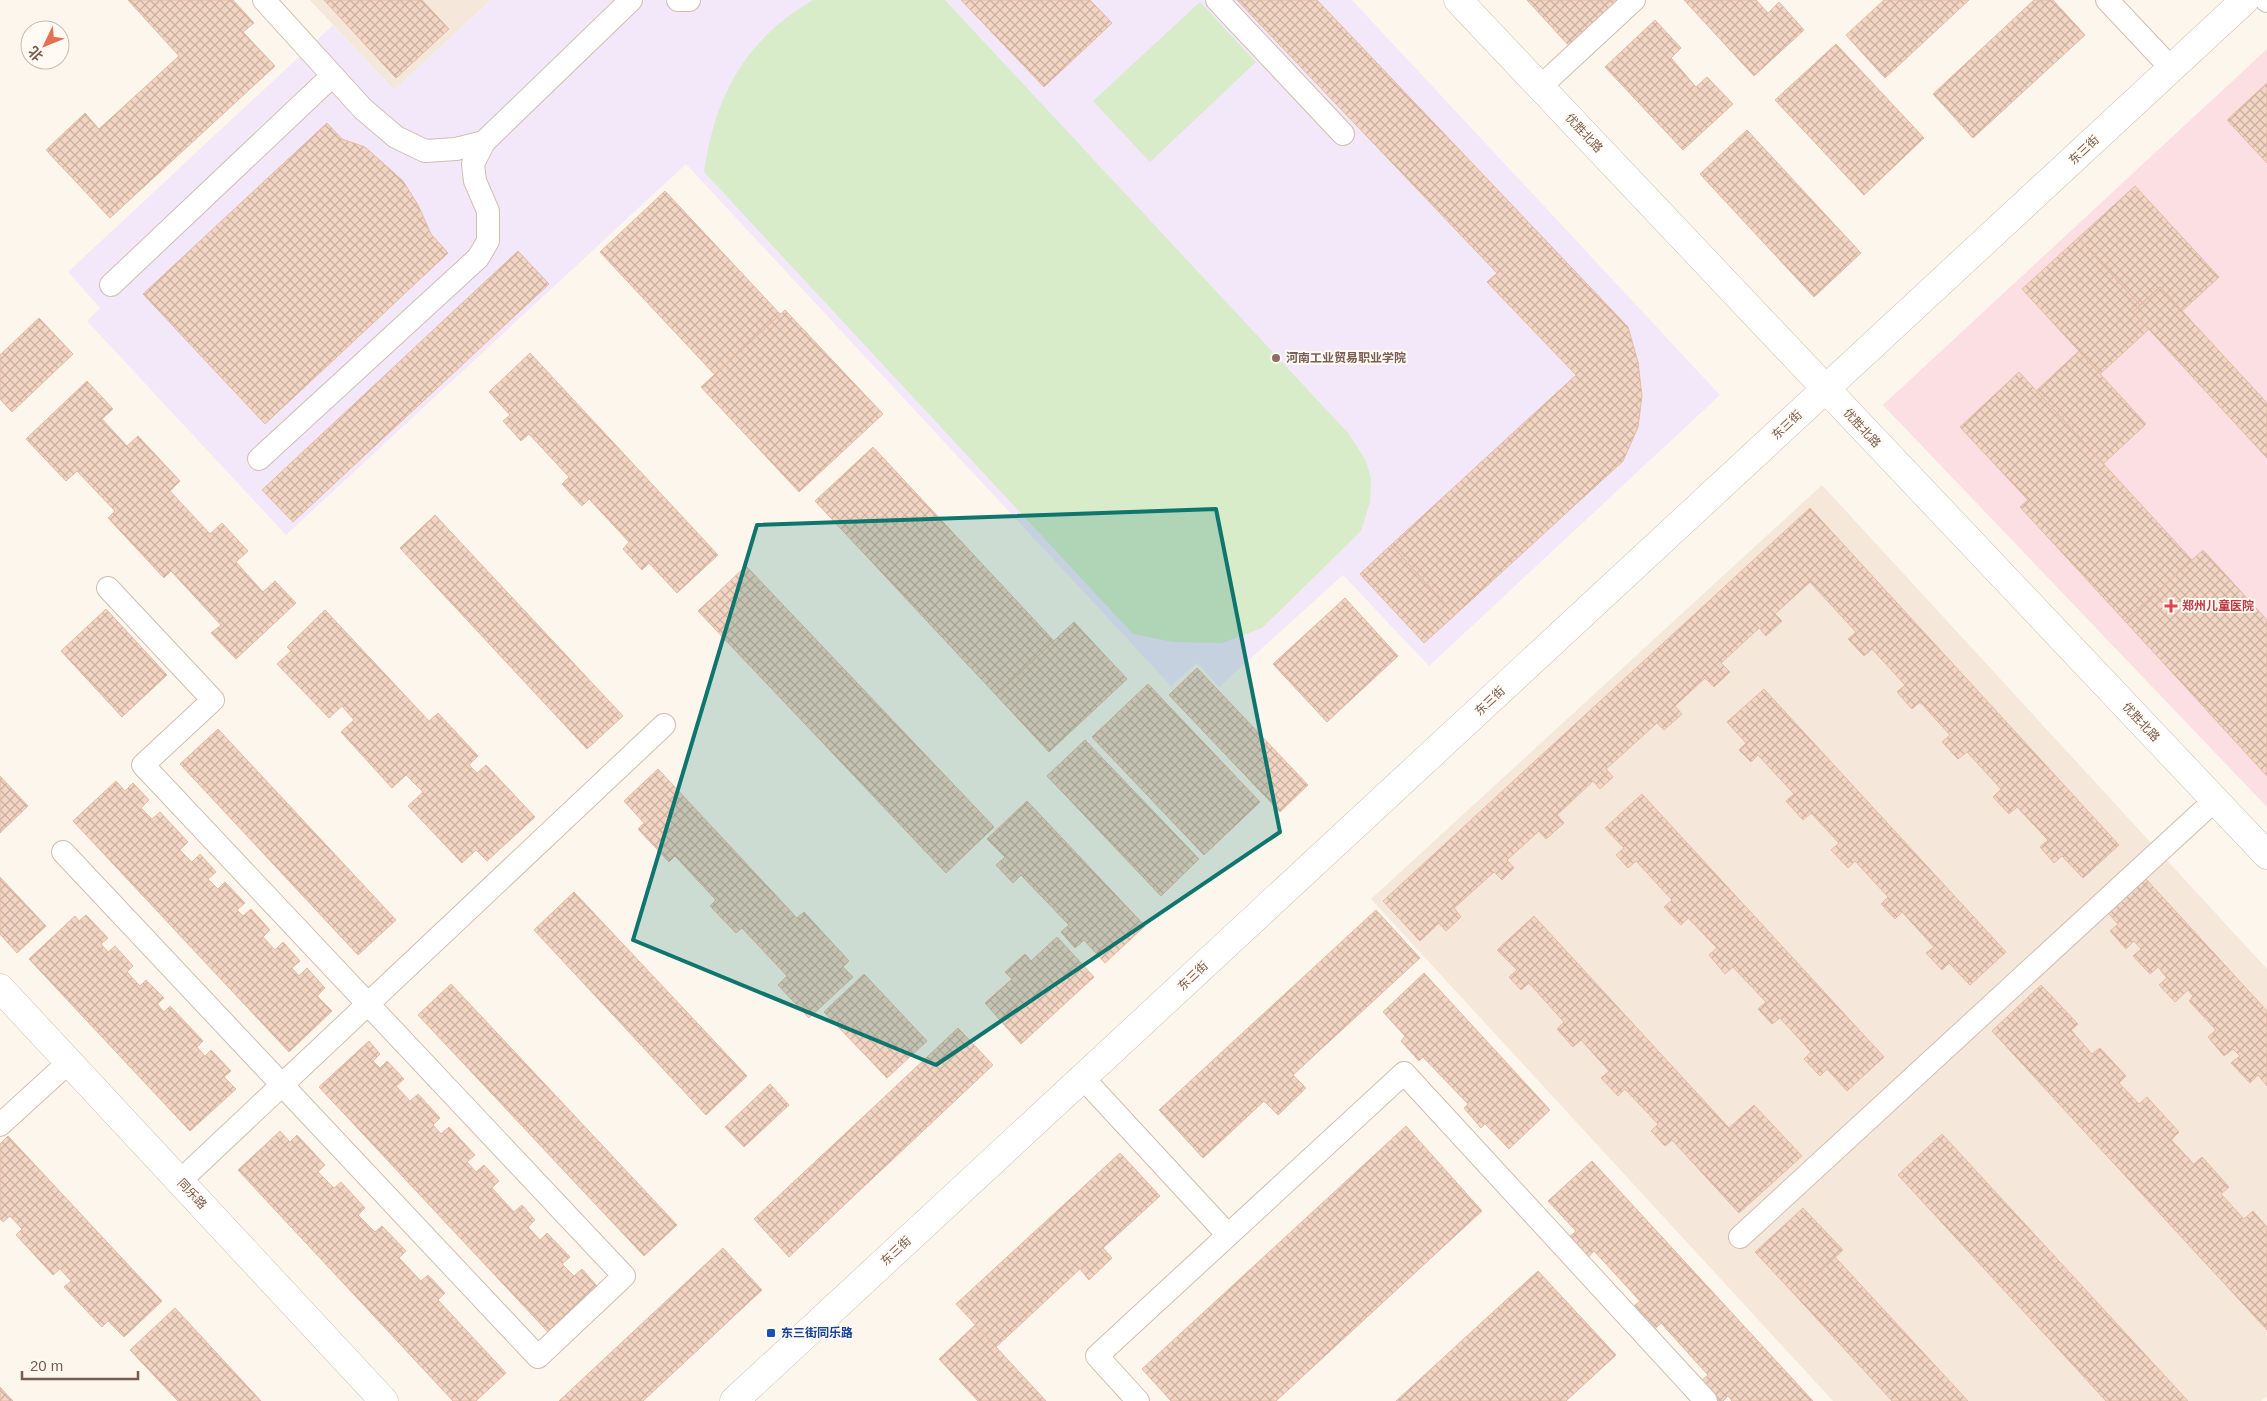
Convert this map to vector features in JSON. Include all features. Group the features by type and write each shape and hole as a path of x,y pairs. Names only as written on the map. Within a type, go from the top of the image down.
{"street":[{"name":"优胜北路","path":"1458,0 2267,855"},
{"name":"东三街","path":"734,1401 2245,0"},
{"name":"同乐路","path":"0,988 384,1401"}],"lane":[{"path":"264,0 363,109 396,137 425,151 456,149 484,142"},
{"path":"259,459 478,258 488,241 488,211 475,181 473,164 484,142 631,0"},
{"path":"678,0 689,0"},
{"path":"1216,0 1343,134"},
{"path":"1540,87 1634,0"},
{"path":"2107,0 2171,68"},
{"path":"111,285 332,76"},
{"path":"63,852 538,1357 624,1276 143,765 212,700 108,588"},
{"path":"180,1181 664,725"},
{"path":"1740,1237 2215,800"},
{"path":"0,1125 69,1062"},
{"path":"1138,1401 1097,1356 1404,1073 1706,1401"},
{"path":"1083,1078 1228,1235"}],"highlighted area":[{"path":"1216,509 1280,832 936,1065 633,940 757,525"}],"shaded area":[{"path":"310,0 491,0 394,90"},
{"name":"河南工业贸易职业学院","path":"491,0 1352,0 1720,395 1429,666 1343,575 1219,687 1197,663 1171,686 686,164 286,535 87,321 100,308 68,272 333,25 394,90"},
{"name":"郑州儿童医院","path":"2267,49 2267,807 1883,405"},
{"path":"1822,485 2267,969 2267,1396 2261,1401 1833,1401 1371,899"}],"green space":[{"path":"813,0 945,0 1349,434 1366,461 1371,478 1370,502 1361,531 1262,628 1222,643 1173,642 1133,634 704,172 716,118 725,94 737,72 769,33 789,16"},
{"path":"1200,2 1256,62 1150,162 1093,101"}],"building":[{"path":"128,0 233,0 254,23 243,32 275,66 110,218 46,150 85,113 99,129 179,56"},
{"path":"324,0 422,0 449,29 396,78"},
{"path":"961,0 1090,0 1112,23 1044,87"},
{"path":"1237,0 1317,0 1628,327 1638,362 1642,396 1638,427 1623,461 1455,615 1391,545 1576,375 1487,282 1497,273"},
{"path":"1527,0 1622,0 1571,48"},
{"path":"1684,0 1756,0 1768,13 1779,2 1804,30 1754,76"},
{"path":"1884,0 1969,0 1885,78 1846,35"},
{"path":"2034,0 2053,0 2085,35 1973,138 1933,94"},
{"path":"1655,20 1681,48 1671,58 1696,87 1707,77 1733,104 1683,150 1605,67"},
{"path":"1836,44 1924,138 1864,195 1775,100"},
{"path":"2267,83 2267,163 2227,120"},
{"path":"327,123 342,139 365,147 403,181 418,205 431,234 448,253 265,424 143,294"},
{"path":"1747,130 1861,253 1814,297 1700,174"},
{"path":"2135,186 2219,277 2182,311 2160,287 2140,305 2078,238"},
{"path":"665,191 780,314 715,375 600,252"},
{"path":"2078,238 2140,305 2133,312 2149,329 2100,374 2022,289"},
{"path":"518,251 549,284 293,522 262,490"},
{"path":"2160,287 2267,403 2267,458 2133,312"},
{"path":"785,310 883,414 799,492 701,387"},
{"path":"39,318 73,354 12,412 0,399 0,355"},
{"path":"2079,351 2146,424 2103,464 2036,391"},
{"path":"530,353 718,555 677,593 649,563 642,570 623,549 629,542 589,499 582,506 562,484 569,477 529,434 521,441 503,421 510,415 489,392"},
{"path":"2019,372 2192,560 2125,621 2020,507 2028,500 1960,427"},
{"path":"87,381 113,409 102,419 127,446 138,436 180,481 170,491 210,534 222,523 248,551 236,562 263,592 275,581 296,603 236,659 211,633 221,625 171,571 164,578 108,518 115,511 77,471 66,481 26,439"},
{"path":"873,447 1054,641 996,695 815,501"},
{"path":"1810,508 2119,845 2083,878 2062,856 2054,863 2040,847 2048,840 2017,807 2009,814 1993,797 2001,789 1967,752 1958,759 1942,742 1950,735 1920,702 1912,709 1897,692 1905,685 1872,649 1864,656 1848,639 1856,632 1810,582 1775,614 1782,621 1766,636 1759,628 1721,663 1730,672 1714,687 1705,678 1675,706 1682,714 1664,730 1657,723 1606,769 1613,777 1600,789 1593,781 1557,815 1564,823 1546,839 1539,831 1507,860 1514,868 1502,880 1494,872 1454,908 1461,917 1446,931 1439,923 1420,941 1383,901"},
{"path":"435,515 623,716 587,749 400,548"},
{"path":"1391,545 1455,615 1424,643 1360,574"},
{"path":"2203,550 2267,620 2267,776 2125,621"},
{"path":"746,566 994,827 946,873 698,611"},
{"path":"1345,598 1398,656 1327,722 1273,664"},
{"path":"106,609 167,675 122,717 61,651"},
{"path":"325,610 429,721 438,713 478,756 469,765 477,773 486,765 535,817 487,861 476,850 462,863 408,806 423,792 406,775 392,788 341,732 354,720 342,706 329,718 277,664 291,651 287,647"},
{"path":"1074,622 1127,679 1049,752 996,695"},
{"path":"1197,668 1308,785 1280,812 1169,695"},
{"path":"1148,684 1260,802 1204,855 1092,737"},
{"path":"1764,689 2006,952 1970,985 1949,963 1942,970 1926,953 1934,947 1902,912 1895,919 1881,904 1888,897 1855,861 1848,868 1831,850 1839,843 1811,813 1803,820 1786,801 1794,794 1758,755 1751,762 1739,750 1746,743 1727,722"},
{"path":"218,729 396,920 358,955 180,764"},
{"path":"1085,740 1199,859 1161,896 1047,776"},
{"path":"658,769 797,918 804,912 849,961 843,967 853,977 809,1018 778,985 787,976 742,928 736,933 710,906 716,900 675,856 669,862 638,829 644,823 624,801"},
{"path":"0,776 28,806 0,833"},
{"path":"116,781 125,791 133,783 149,800 141,808 152,819 160,812 188,842 180,850 192,862 200,854 216,872 208,879 218,889 225,882 245,903 237,910 243,916 251,909 270,930 263,937 275,950 283,942 300,961 292,968 299,976 307,968 325,988 317,996 332,1011 289,1052 73,821"},
{"path":"1642,794 1884,1057 1847,1091 1827,1069 1820,1076 1804,1059 1811,1052 1780,1018 1772,1024 1758,1009 1766,1002 1733,967 1725,974 1709,955 1717,948 1688,918 1681,925 1664,907 1672,900 1636,861 1628,868 1616,855 1624,848 1605,828"},
{"path":"1027,801 1145,926 1105,963 1084,940 1075,948 1061,932 1069,925 1021,875 1013,883 996,865 1005,857 987,839"},
{"path":"0,877 46,926 17,953 0,934"},
{"path":"2146,879 2267,1011 2267,1086 2258,1075 2250,1083 2231,1063 2240,1056 2233,1049 2224,1056 2208,1037 2216,1030 2189,1001 2193,996 2188,990 2175,1002 2159,985 2167,978 2158,967 2150,974 2133,956 2141,949 2134,941 2126,949 2110,931 2118,924 2108,913"},
{"path":"574,892 747,1076 706,1115 534,930"},
{"path":"1376,910 1420,958 1293,1075 1306,1088 1278,1115 1264,1101 1203,1158 1159,1110"},
{"path":"86,915 108,938 101,944 108,952 115,946 133,966 127,972 140,986 146,980 164,998 157,1004 164,1012 170,1006 203,1041 197,1047 205,1056 211,1050 231,1071 224,1077 236,1089 190,1131 29,959 75,916 79,921"},
{"path":"1534,916 1729,1128 1754,1105 1802,1156 1739,1213 1672,1140 1665,1146 1651,1131 1658,1124 1625,1089 1618,1096 1601,1078 1609,1071 1581,1040 1573,1047 1557,1029 1564,1022 1529,983 1521,990 1509,977 1517,970 1497,950"},
{"path":"1057,937 1094,977 1021,1044 985,1003 1012,979 1005,972 1025,954 1031,961"},
{"path":"1424,973 1550,1110 1509,1149 1485,1124 1481,1128 1464,1108 1468,1104 1423,1057 1419,1061 1401,1041 1405,1036 1383,1012"},
{"path":"864,974 927,1041 887,1078 824,1012"},
{"path":"451,984 677,1225 644,1256 418,1015"},
{"path":"2041,985 2078,1024 2071,1030 2092,1054 2100,1048 2126,1076 2119,1083 2139,1104 2147,1097 2179,1132 2171,1140 2194,1164 2202,1157 2229,1187 2221,1194 2244,1219 2253,1211 2267,1227 2267,1330 1992,1031"},
{"path":"958,1028 993,1065 789,1257 754,1219"},
{"path":"369,1041 380,1054 373,1061 380,1068 387,1061 404,1079 396,1086 410,1101 418,1094 440,1118 433,1125 441,1134 449,1127 475,1155 467,1162 476,1172 484,1165 499,1181 492,1188 514,1212 522,1205 535,1220 528,1227 540,1240 547,1233 570,1257 562,1264 574,1276 582,1269 597,1286 548,1332 319,1087"},
{"path":"770,1084 789,1105 744,1147 725,1127"},
{"path":"1406,1126 1482,1211 1276,1401 1171,1401 1142,1369"},
{"path":"280,1131 290,1142 297,1135 325,1165 318,1172 334,1188 341,1182 365,1208 358,1215 375,1232 382,1226 406,1251 399,1258 421,1281 428,1275 445,1293 438,1300 506,1373 476,1401 453,1401 238,1170"},
{"path":"1942,1134 2188,1401 2106,1401 1898,1175"},
{"path":"8,1136 162,1301 124,1337 108,1321 102,1327 64,1287 71,1281 60,1269 53,1275 16,1235 22,1229 10,1216 3,1222 0,1219 0,1144"},
{"path":"1120,1153 1160,1196 1103,1248 1112,1258 1089,1280 1080,1269 996,1347 956,1304"},
{"path":"1592,1161 1813,1401 1732,1401 1728,1396 1723,1401 1714,1401 1698,1384 1708,1375 1661,1323 1651,1333 1629,1310 1640,1301 1594,1251 1585,1261 1566,1240 1576,1231 1548,1201"},
{"path":"1803,1208 1843,1250 1795,1295 1755,1252"},
{"path":"723,1248 762,1290 643,1401 559,1401"},
{"path":"1835,1257 1968,1401 1892,1401 1795,1295"},
{"path":"1538,1271 1616,1355 1566,1401 1396,1401"},
{"path":"175,1308 261,1401 178,1401 130,1350"},
{"path":"975,1325 1046,1401 978,1401 939,1359"},
{"path":"0,1387 13,1401 0,1401"}],"place":[{"name":"河南工业贸易职业学院","path":"1276,358"},
{"name":"郑州儿童医院","path":"2171,606"},
{"name":"东三街同乐路","path":"771,1333"}]}
